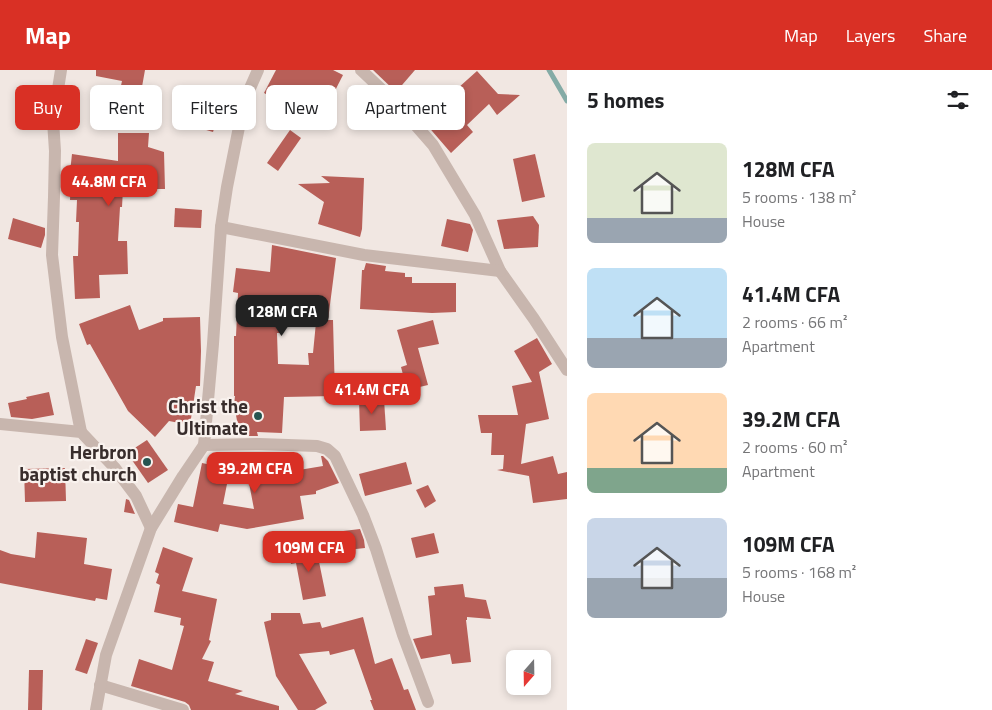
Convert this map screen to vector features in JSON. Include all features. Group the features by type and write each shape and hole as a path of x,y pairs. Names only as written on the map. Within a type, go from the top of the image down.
{"street":[{"path":"61,70 53,121 55,170 52,255 62,337 81,432 114,467 136,496 151,528"},
{"path":"96,710 106,655 151,528 204,445 221,227 244,102 258,70"},
{"path":"361,70 398,105 433,145 475,214 500,271 534,318 567,370"},
{"path":"221,227 364,256 500,271"},
{"path":"0,424 81,432"},
{"path":"204,445 317,446 327,449 335,456 363,515 376,548 403,635 428,702"},
{"path":"100,685 183,710"}],"building":[{"path":"96,70 145,70 142,85 121,85 122,81 96,76"},
{"path":"276,70 333,70 343,75 337,87 337,85 268,85"},
{"path":"373,70 415,70 402,85 389,85"},
{"path":"477,71 498,94 520,95 497,115 489,104 467,125 473,132 451,153 431,130 465,130 465,85 461,85"},
{"path":"290,130 301,138 278,171 267,163"},
{"path":"118,133 149,133 148,147 164,152 165,189 123,189 118,241 127,241 128,274 99,275 100,298 75,299 73,256 78,256 79,222 76,222 77,200 70,200 72,154 118,161"},
{"path":"535,154 545,197 522,202 513,159"},
{"path":"321,176 364,178 360,237 318,224 324,202 298,184 330,183"},
{"path":"175,208 202,210 201,228 174,227"},
{"path":"533,216 539,225 538,247 504,249 497,220"},
{"path":"13,218 45,228 41,248 8,239"},
{"path":"447,219 470,224 473,230 468,252 441,246"},
{"path":"272,245 336,258 328,320 333,320 335,396 284,397 282,433 257,432 258,436 240,436 234,405 234,336 236,336 238,293 233,292 236,268 270,272","holes":["281,297 318,302 313,353 308,353 309,365 278,364 277,333 280,333"]},
{"path":"366,263 386,266 385,271 405,273 405,277 412,277 412,283 456,283 456,312 432,313 360,309 362,270 364,270"},
{"path":"130,305 139,330 163,321 163,318 200,317 200,386 196,386 190,425 169,421 155,437 128,411 90,344 87,345 79,324"},
{"path":"433,320 439,344 418,348 428,385 407,390 401,367 407,365 397,330"},
{"path":"537,338 552,364 539,372 549,419 526,424 521,464 553,456 558,474 567,472 567,499 533,503 529,476 497,470 503,469 504,455 491,455 492,433 481,433 478,415 518,415 512,386 532,382 514,351"},
{"path":"49,392 54,415 32,419 11,417 8,403"},
{"path":"384,399 386,430 360,431 359,400"},
{"name":"Herbron baptist church","path":"147,440 168,470 148,483 127,453"},
{"path":"243,452 261,452 264,465 297,460 299,470 323,466 321,456 323,456 328,461 339,483 316,491 316,494 300,496 304,519 247,529 220,524 218,532 174,522 178,504 193,507 202,463 230,469 223,504 254,509"},
{"path":"406,462 412,484 365,496 359,474"},
{"path":"65,468 66,501 25,502 24,469"},
{"path":"428,485 436,501 425,508 416,490"},
{"path":"126,499 129,500 135,514 124,512"},
{"path":"360,529 365,548 338,551 335,532"},
{"path":"37,532 87,538 84,564 112,569 107,600 96,598 95,601 0,583 0,550 35,558"},
{"path":"434,533 439,553 416,558 411,538"},
{"path":"163,547 193,558 182,591 217,599 209,640 211,641 202,659 214,662 208,681 243,691 235,694 279,706 279,710 191,710 185,702 131,686 139,659 172,670 184,626 180,625 181,618 154,612 160,585 156,583 159,574 155,572"},
{"path":"316,547 326,596 303,600 296,563 291,564 289,552"},
{"path":"463,584 465,597 486,600 491,619 467,617 471,662 452,664 450,654 421,659 413,639 432,635 428,596 435,595 434,587"},
{"path":"271,613 300,613 303,624 320,622 322,628 363,617 375,664 392,658 404,690 408,689 416,710 374,710 354,649 330,655 329,651 299,654 327,703 315,710 298,710 276,676 264,622 271,620"},
{"path":"86,639 98,643 87,674 75,670"},
{"path":"29,670 43,670 42,710 28,710"}],"waterway":[{"path":"549,70 567,101"}],"place":[{"name":"Christ the Ultimate","path":"258,416"},
{"name":"Herbron baptist church","path":"147,462"}]}
